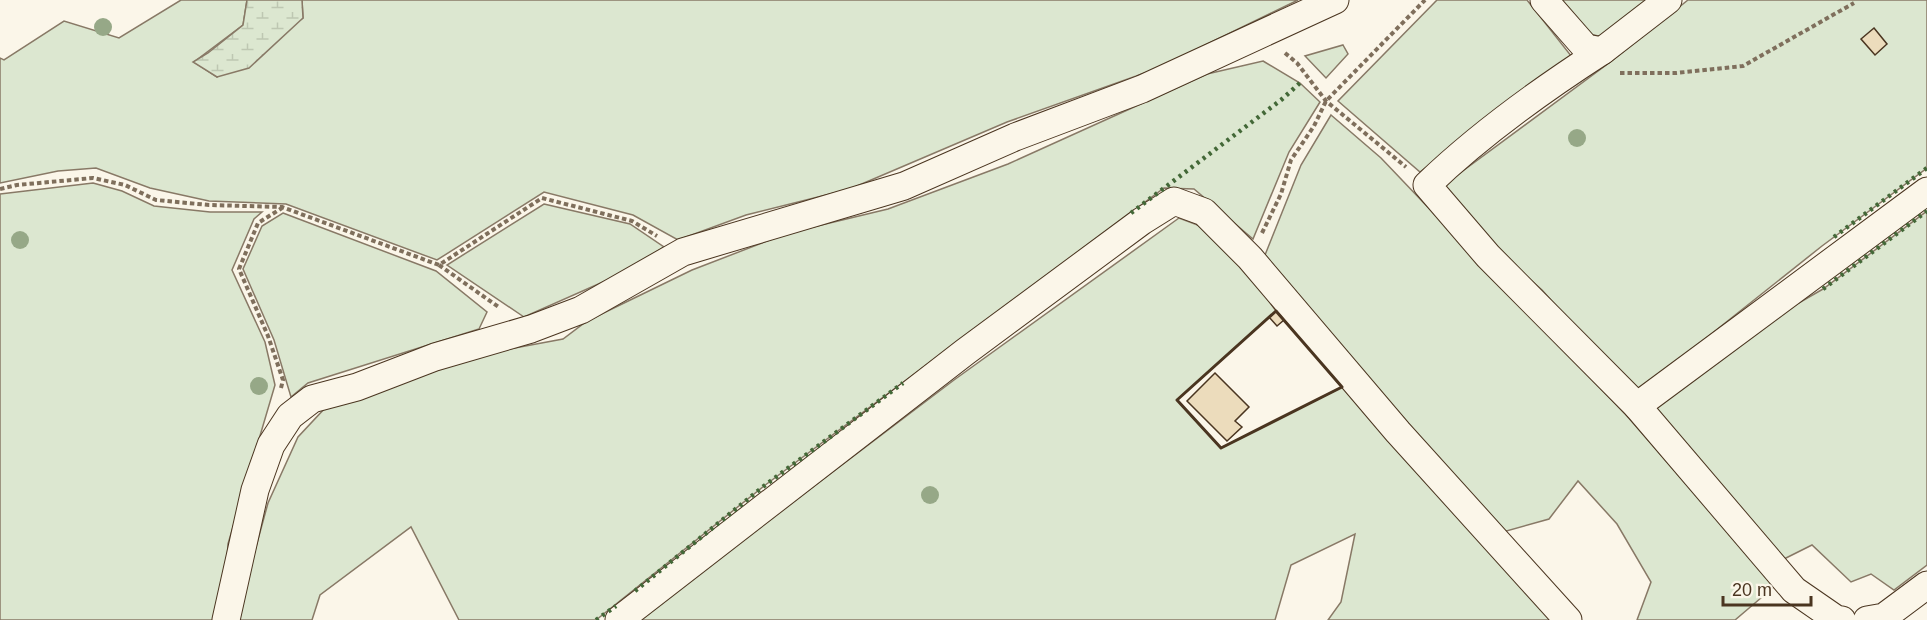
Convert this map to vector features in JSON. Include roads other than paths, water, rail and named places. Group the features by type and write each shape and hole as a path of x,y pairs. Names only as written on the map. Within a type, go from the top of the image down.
{"street":[{"path":"226,620 255,490 271,445 290,416 312,399 357,387 435,357 531,329 581,310 683,252 904,186 1015,137 1142,88 1335,0"},
{"path":"1544,0 1586,48 1596,54"},
{"path":"1668,0 1465,149 1427,185 1488,256 1637,406 1794,590 1836,619 1842,620"},
{"path":"1637,406 1927,191"},
{"path":"619,620 965,352 1174,201 1204,212 1250,258 1398,432 1568,620"},
{"path":"1868,620 1884,616 1927,585"}]}
